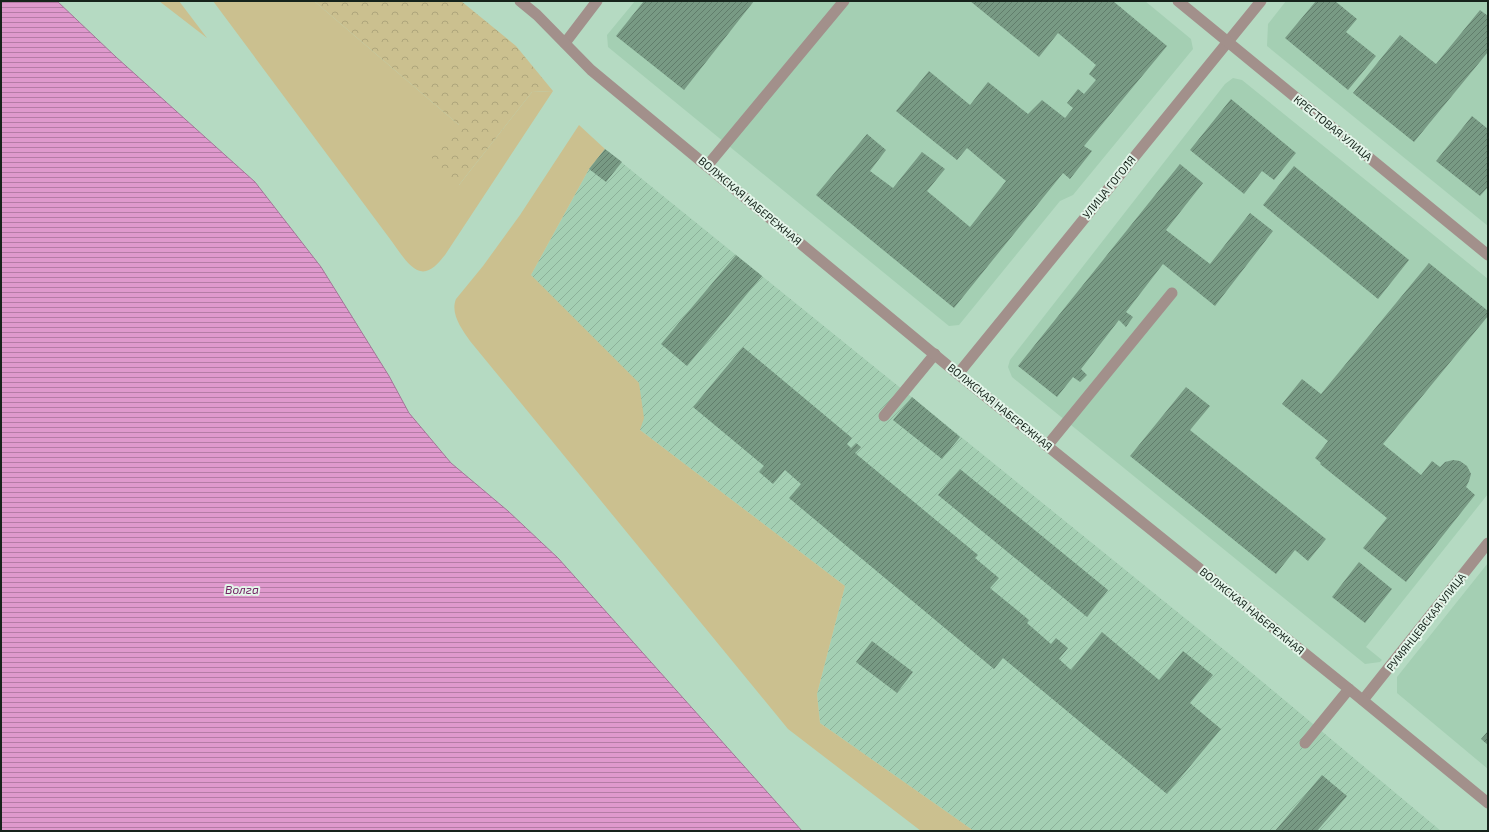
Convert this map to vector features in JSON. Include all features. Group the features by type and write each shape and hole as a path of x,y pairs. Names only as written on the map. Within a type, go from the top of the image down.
{"street":[{"name":"ВОЛЖСКАЯ НАБЕРЕЖНАЯ","path":"520,1 537,15 591,70 958,374 1363,700 1488,803"},
{"path":"565,43 597,1"},
{"path":"707,166 844,1"},
{"name":"КРЕСТОВАЯ УЛИЦА","path":"1178,1 1488,255"},
{"name":"УЛИЦА ГОГОЛЯ","path":"958,374 1261,1"},
{"path":"1048,446 1172,293"},
{"path":"884,416 935,354"},
{"name":"РУМЯНЦЕВСКАЯ УЛИЦА","path":"1363,700 1488,543"},
{"path":"1305,743 1349,689"}],"shaded area":[{"path":"635,1 1145,1 1191,39 1193,49 1073,195 1060,201 959,325 949,326 608,47 607,35"},
{"path":"1286,1 1488,1 1488,226 1267,46 1268,24"},
{"path":"1233,78 1242,80 1488,279 1488,494 1366,647 1382,660 1380,662 1365,664 1012,377 1008,367 1010,360 1225,84"},
{"path":"605,149 1233,657 1441,831 974,831 820,723 817,694 845,586 640,430 531,275 589,169"},
{"path":"1488,563 1488,769 1397,693 1397,677"}],"green space":[{"path":"159,1 179,1 207,38"},
{"path":"213,1 314,1 459,125 459,185 532,92 553,91 445,255 432,268 426,271 421,271 411,265 401,255"},
{"path":"314,1 461,1 516,46 553,91 532,92 459,185 431,157 459,125"},
{"path":"579,125 605,149 589,169 531,275 639,383 644,418 640,430 845,586 817,694 820,723 974,831 921,831 788,729 470,341 460,326 455,310 456,299 483,266 520,215"}],"water":[{"name":"Волга","path":"1,1 57,1 116,57 255,182 321,267 389,376 409,413 451,463 508,511 558,558 802,831 1,831"}],"building":[{"path":"644,1 754,1 684,90 616,36"},
{"path":"970,1 1113,1 1167,46 1084,146 1092,151 1070,179 1063,173 954,308 816,195 867,134 886,150 870,171 893,188 922,152 945,169 927,191 970,227 1006,181 967,148 957,160 896,111 929,71 970,105 988,82 1028,114 1042,100 1065,118 1073,108 1067,103 1078,89 1084,94 1096,80 1089,74 1096,65 1058,33 1039,57"},
{"path":"1316,1 1335,1 1357,19 1346,32 1376,56 1348,90 1285,38"},
{"path":"1480,10 1488,16 1488,52 1414,142 1353,93 1400,35 1436,64"},
{"path":"1231,99 1296,153 1274,180 1262,171 1244,194 1190,150"},
{"path":"1472,116 1488,129 1488,187 1480,196 1436,161"},
{"path":"605,149 622,162 606,182 589,169"},
{"path":"1180,164 1203,183 1166,230 1210,264 1250,213 1273,231 1215,306 1163,264 1126,312 1133,317 1126,327 1119,320 1081,369 1087,375 1080,382 1073,377 1057,397 1018,366"},
{"path":"1294,166 1409,260 1378,299 1263,205"},
{"path":"736,255 762,276 687,366 661,344"},
{"path":"1429,263 1488,311 1488,316 1383,444 1421,475 1432,461 1440,467 1445,462 1453,460 1460,461 1467,466 1471,474 1466,487 1475,495 1406,582 1363,548 1387,518 1320,464 1321,463 1315,458 1328,441 1282,404 1302,379 1321,394"},
{"path":"743,347 852,438 847,444 851,448 856,443 861,447 855,453 978,555 975,558 999,578 990,588 1029,620 1027,623 1051,644 1056,638 1068,648 1059,659 1071,670 1102,632 1159,680 1183,651 1213,675 1190,703 1221,729 1167,794 1003,658 994,669 789,498 801,484 785,470 773,484 759,472 764,466 693,407"},
{"path":"1186,387 1210,406 1190,430 1326,539 1308,561 1295,550 1276,574 1130,456"},
{"path":"912,397 960,437 942,459 893,420"},
{"path":"960,469 1108,590 1087,617 938,495"},
{"path":"1359,562 1392,589 1365,623 1332,597"},
{"path":"872,641 913,672 897,693 856,662"},
{"path":"1488,731 1488,745 1481,739"},
{"path":"1322,775 1347,796 1317,831 1275,831"}]}
